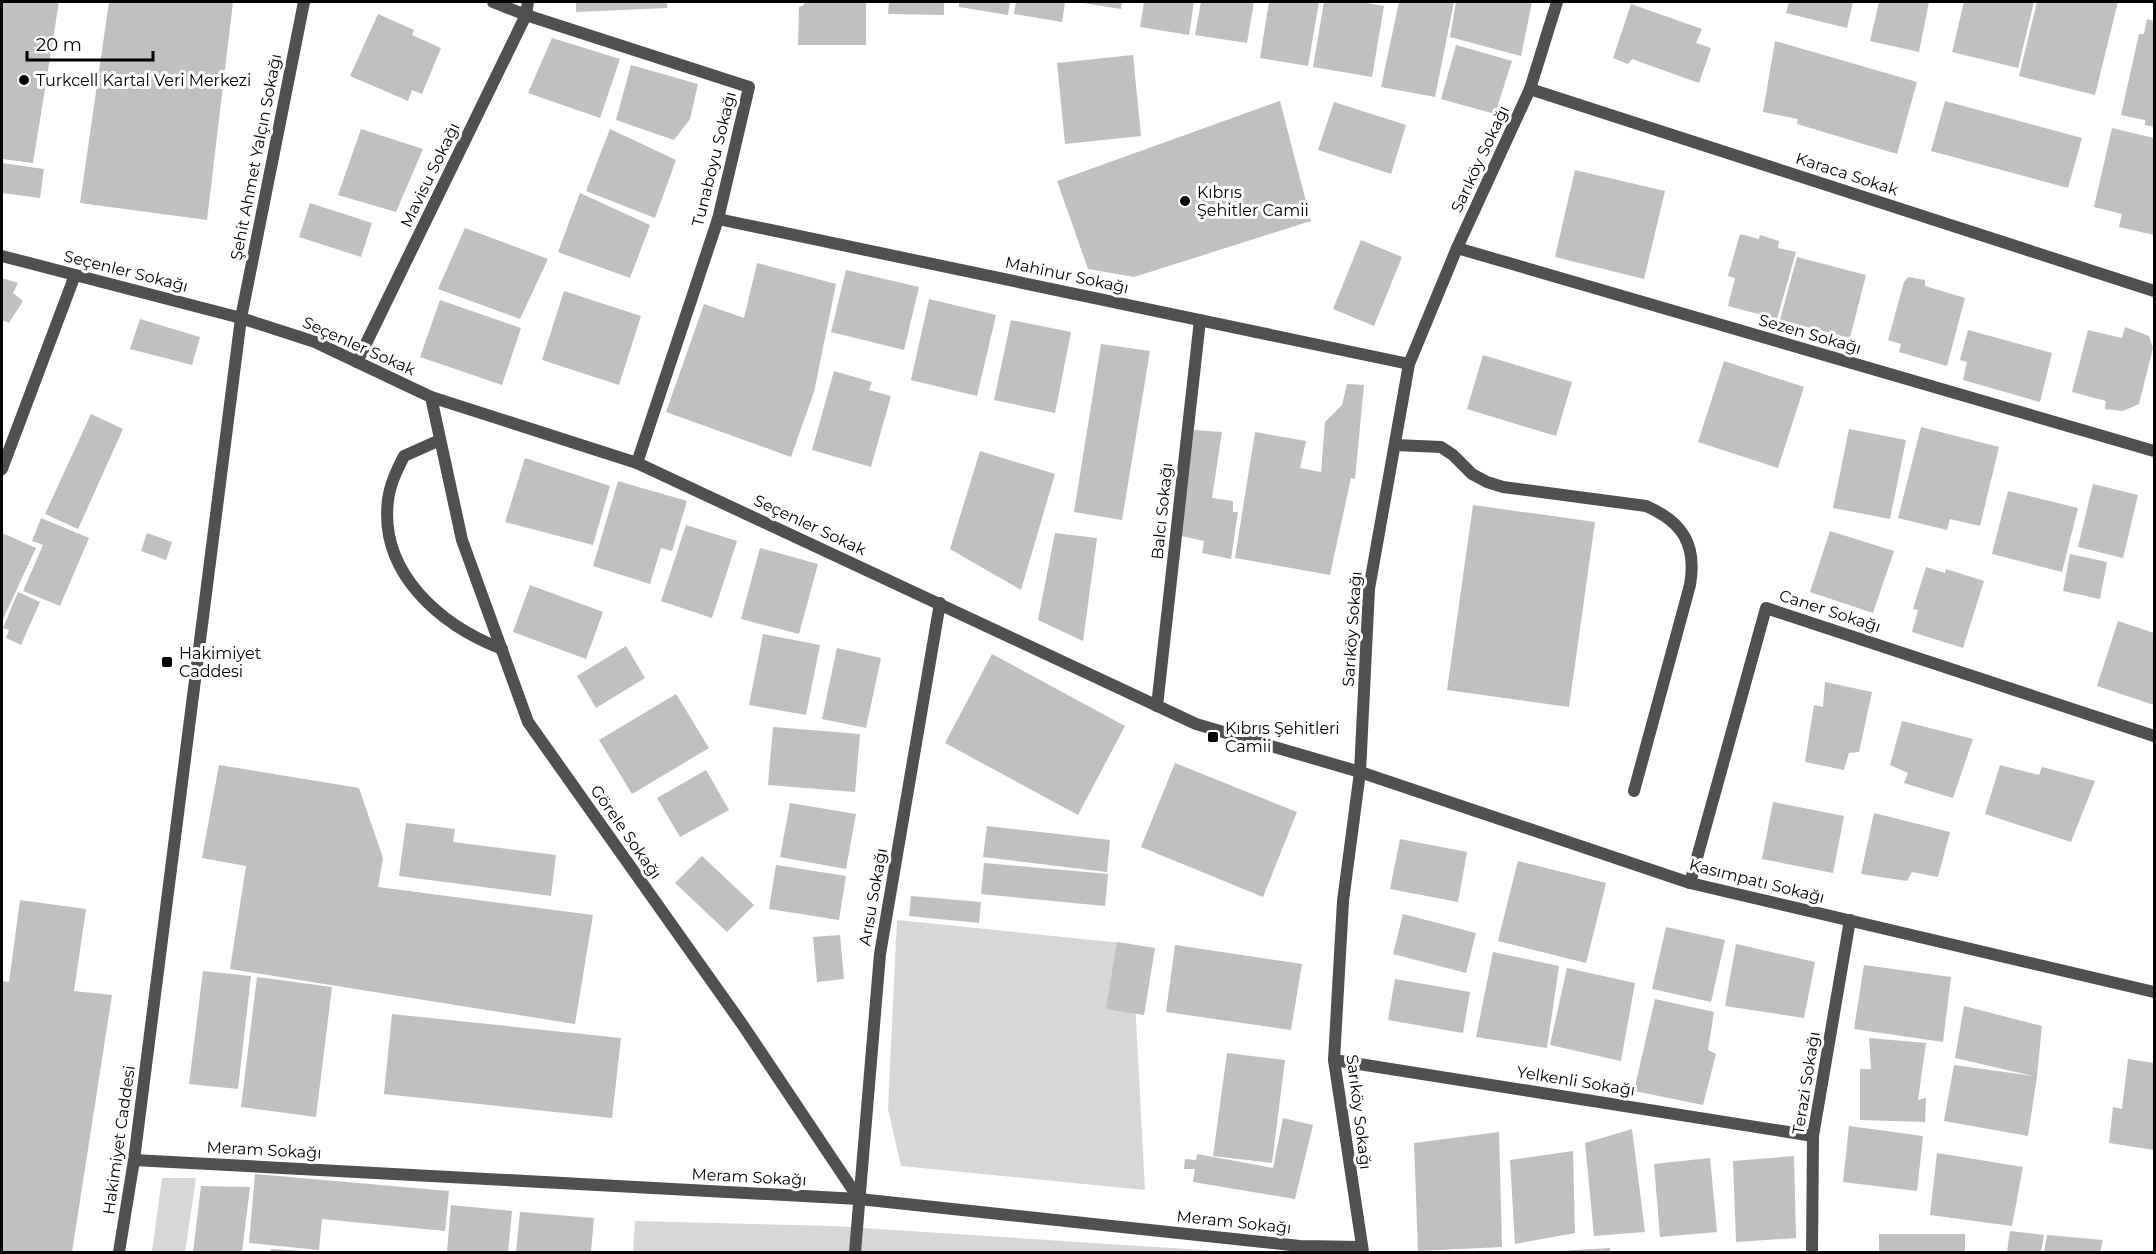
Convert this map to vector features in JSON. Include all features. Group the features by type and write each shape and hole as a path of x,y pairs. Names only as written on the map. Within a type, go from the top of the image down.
{"street":[{"name":"Şehit Ahmet Yalçın Sokağı","path":"241,318 304,2"},
{"name":"Tunaboyu Sokağı","path":"493,2 526,15 749,87 718,219 637,463"},
{"name":"Mavisu Sokağı","path":"357,362 526,15 528,2"},
{"name":"Sarıköy Sokağı","path":"1362,1250 1334,1060 1343,901 1360,771 1369,589 1409,364 1456,248 1530,89 1557,2"},
{"name":"Karaca Sokak","path":"1530,89 2154,291"},
{"name":"Mahinur Sokağı","path":"718,219 1409,364"},
{"name":"Sezen Sokağı","path":"1456,248 2154,451"},
{"name":"Seçenler Sokağı","path":"2,256 241,318"},
{"path":"2,469 75,275"},
{"name":"Seçenler Sokak","path":"241,318 315,342 431,397 637,463 1196,723 1360,771"},
{"name":"Hakimiyet Caddesi","path":"119,1252 134,1160 241,318"},
{"name":"Balcı Sokağı","path":"1157,706 1200,320"},
{"name":"Görele Sokağı","path":"431,397 462,540 528,722 742,1024 859,1199"},
{"path":"440,440 404,456 394,477 388,499 387,519 390,539 398,563 410,584 425,602 479,640 502,649"},
{"path":"1395,445 1441,447 1454,455 1472,474 1503,488 1646,506 1662,513 1675,523 1686,537 1693,568 1690,585 1634,791"},
{"name":"Arısu Sokağı","path":"859,1199 880,954 940,603"},
{"name":"Caner Sokağı","path":"1690,883 1766,608 2154,736"},
{"name":"Kasımpatı Sokağı","path":"1360,771 1690,883 2154,992"},
{"name":"Terazi Sokağı","path":"1812,1252 1813,1136 1850,920"},
{"name":"Yelkenli Sokağı","path":"1334,1060 1813,1136"},
{"name":"Meram Sokağı","path":"134,1160 859,1199 1300,1246 1362,1250"},
{"path":"855,1252 859,1199"}],"shaded area":[{"path":"897,920 1132,944 1145,1190 901,1166 888,1109"},
{"path":"162,1178 196,1178 185,1252 152,1252"},
{"path":"635,1221 832,1226 1234,1252 633,1252"}],"building":[{"name":"Turkcell Kartal Veri Merkezi","path":"2,2 59,2 33,163 2,159"},
{"path":"109,2 233,2 207,220 80,203"},
{"path":"576,2 667,2 667,8 576,12"},
{"path":"804,2 866,2 866,45 798,45 799,7 804,5"},
{"path":"889,2 944,2 944,15 888,14"},
{"path":"959,2 1010,2 1008,15 959,7"},
{"path":"1016,2 1065,2 1062,22 1014,14"},
{"path":"1077,2 1122,2 1121,9"},
{"path":"1144,2 1194,2 1189,35 1140,27"},
{"path":"1201,2 1254,2 1247,43 1195,35"},
{"path":"1269,2 1319,2 1308,66 1260,58"},
{"path":"1324,2 1361,2 1384,6 1372,77 1313,67"},
{"path":"1399,2 1454,2 1435,97 1381,87"},
{"path":"1456,2 1532,2 1521,56 1450,37"},
{"path":"1789,2 1853,2 1847,28 1786,13"},
{"path":"1879,2 1929,2 1919,52 1870,41"},
{"path":"1964,2 2034,2 2018,68 1952,52"},
{"path":"2037,2 2118,2 2095,95 2019,76"},
{"path":"1631,4 1702,29 1696,43 1711,48 1699,83 1632,59 1628,64 1613,58"},
{"path":"378,14 414,30 412,35 441,48 422,94 412,90 408,101 350,76"},
{"path":"2147,19 2154,21 2154,127 2145,125 2145,120 2121,115 2139,34 2144,34"},
{"path":"552,38 620,59 600,118 528,93"},
{"path":"1775,41 1917,82 1897,154 1797,124 1798,119 1763,112"},
{"path":"1456,45 1512,61 1495,114 1441,99"},
{"path":"1133,55 1141,136 1065,144 1057,63"},
{"path":"631,65 698,84 690,119 674,140 616,120"},
{"name":"Kıbrıs Şehitler Camii","path":"1280,101 1311,221 1134,277 1088,269 1057,181"},
{"path":"1945,101 2082,138 2068,188 1931,151"},
{"path":"1334,102 1406,125 1391,174 1318,150"},
{"path":"2112,128 2154,138 2154,235 2119,227 2122,214 2094,207"},
{"path":"361,129 423,149 396,212 338,195"},
{"path":"610,129 676,160 655,218 586,191"},
{"path":"2,163 44,169 40,198 2,193"},
{"path":"1575,170 1665,191 1644,279 1555,257"},
{"path":"580,193 650,225 630,278 558,252"},
{"path":"310,203 372,223 361,257 299,237"},
{"path":"465,228 548,259 520,319 438,289"},
{"path":"1740,234 1759,239 1760,235 1779,241 1778,248 1796,252 1777,319 1728,306 1735,278 1728,276"},
{"path":"1361,240 1402,257 1374,326 1333,309"},
{"path":"1797,257 1866,275 1850,338 1780,320"},
{"path":"757,263 836,284 814,392 791,457 666,412 704,304 744,318"},
{"path":"846,270 919,287 904,350 831,332"},
{"path":"1908,277 1925,280 1925,286 1965,298 1947,366 1899,352 1901,344 1888,340 1904,282"},
{"path":"2,278 18,283 13,293 23,301 9,323 2,320"},
{"path":"564,291 641,316 619,385 542,360"},
{"path":"929,299 996,315 977,396 911,380"},
{"path":"440,300 521,328 502,385 420,357"},
{"path":"140,319 200,337 192,365 130,349"},
{"path":"1011,320 1071,332 1055,413 994,400"},
{"path":"2125,327 2149,336 2153,348 2139,404 2123,411 2105,409 2106,401 2072,392 2088,330 2122,338"},
{"path":"1968,330 2052,353 2040,402 1963,380 1967,362 1960,360"},
{"path":"1101,344 1150,351 1122,520 1074,512"},
{"path":"1483,355 1572,382 1556,436 1467,409"},
{"path":"1724,361 1804,387 1778,468 1698,442"},
{"path":"834,371 872,382 869,390 891,396 871,467 812,450"},
{"path":"1347,384 1364,385 1355,479 1351,478 1330,575 1235,558 1255,432 1306,441 1300,468 1321,472 1325,422 1342,405"},
{"path":"91,414 123,429 78,529 45,514"},
{"path":"1921,427 1999,447 1980,526 1950,519 1947,530 1898,518"},
{"path":"1849,429 1906,440 1890,519 1833,508"},
{"path":"1194,430 1222,432 1212,498 1233,501 1233,512 1238,512 1231,559 1202,553 1204,541 1181,536"},
{"path":"980,451 1055,474 1021,590 950,549"},
{"path":"525,458 610,486 593,545 505,522"},
{"path":"618,481 687,501 672,551 661,548 650,584 593,566"},
{"path":"2093,484 2138,495 2123,558 2078,547"},
{"path":"2008,491 2078,508 2062,572 1992,554"},
{"path":"1473,505 1595,522 1569,707 1447,690"},
{"path":"41,518 89,538 60,606 23,591 43,545 32,541"},
{"path":"686,525 737,541 712,618 661,601"},
{"path":"1830,531 1894,551 1873,613 1810,592"},
{"path":"2,533 36,548 2,621"},
{"path":"147,533 172,542 166,560 141,551"},
{"path":"1055,533 1097,538 1083,641 1038,620"},
{"path":"760,548 818,564 799,634 741,619"},
{"path":"2070,554 2107,562 2100,599 2063,591"},
{"path":"1926,567 1945,573 1946,569 1984,581 1963,648 1912,632 1918,610 1913,609"},
{"path":"530,585 603,612 586,659 513,632"},
{"path":"18,592 40,602 21,645 6,638 9,630 3,628"},
{"path":"2118,621 2154,633 2154,705 2097,686"},
{"path":"763,634 820,645 806,715 749,705"},
{"path":"626,646 645,678 596,708 577,676"},
{"path":"837,648 881,658 866,728 822,719"},
{"path":"992,654 1125,726 1078,815 945,743"},
{"path":"1825,682 1872,692 1859,752 1849,753 1844,770 1805,762 1814,705 1823,707"},
{"path":"676,694 709,748 632,794 599,740"},
{"path":"1902,721 1973,739 1953,798 1904,783 1908,773 1890,765"},
{"path":"773,727 860,734 855,792 768,785"},
{"path":"1175,763 1297,812 1263,897 1141,847"},
{"path":"219,765 359,788 383,858 378,887 593,915 575,1024 230,969 246,866 202,858"},
{"path":"2000,765 2039,775 2042,767 2095,781 2071,842 1985,814"},
{"path":"706,770 729,810 680,837 657,798"},
{"path":"1773,802 1844,816 1833,873 1762,859"},
{"path":"790,803 856,814 846,869 780,857"},
{"path":"1874,813 1950,832 1938,877 1912,872 1907,881 1861,874"},
{"path":"406,823 455,829 453,842 556,855 551,896 399,876"},
{"path":"987,826 1110,840 1107,872 983,857"},
{"path":"1400,839 1467,852 1458,902 1390,889"},
{"path":"702,856 754,905 727,932 675,883"},
{"path":"1518,861 1606,883 1586,963 1498,941"},
{"path":"984,863 1108,874 1105,906 981,894"},
{"path":"776,865 846,876 839,920 769,909"},
{"path":"911,896 981,902 979,923 909,916"},
{"path":"20,900 86,909 74,991 112,995 72,1252 2,1252 2,981 9,982"},
{"path":"1403,914 1476,933 1466,973 1393,954"},
{"path":"1666,927 1725,940 1711,1002 1652,989"},
{"path":"840,935 844,979 817,982 813,937"},
{"path":"1117,942 1155,948 1144,1015 1106,1009"},
{"path":"1736,944 1815,962 1804,1018 1725,1006"},
{"path":"1175,945 1302,964 1291,1030 1166,1012"},
{"path":"1493,952 1559,966 1547,1048 1476,1037"},
{"path":"1864,965 1951,977 1943,1042 1854,1029"},
{"path":"1567,968 1635,983 1621,1061 1550,1045"},
{"path":"203,971 251,976 238,1089 189,1084"},
{"path":"257,977 332,987 316,1117 241,1107"},
{"path":"1395,979 1470,992 1463,1033 1388,1020"},
{"path":"1655,999 1714,1012 1708,1050 1716,1054 1703,1105 1634,1091"},
{"path":"1964,1006 2042,1026 2028,1136 1944,1121 1954,1065 2033,1076 1955,1058"},
{"path":"392,1014 621,1038 612,1118 384,1094"},
{"path":"1869,1038 1926,1043 1918,1100 1926,1098 1925,1122 1860,1120 1860,1069 1871,1069"},
{"path":"1227,1053 1285,1060 1272,1163 1213,1156"},
{"path":"2128,1059 2154,1063 2154,1150 2109,1143 2113,1107 2122,1109"},
{"path":"1283,1118 1313,1125 1295,1199 1193,1182 1195,1169 1184,1169 1185,1159 1196,1160 1197,1154 1273,1168"},
{"path":"1849,1126 1923,1136 1917,1191 1843,1182"},
{"path":"1632,1129 1645,1232 1594,1236 1585,1143"},
{"path":"1499,1132 1502,1247 1418,1251 1414,1143"},
{"path":"1573,1151 1575,1233 1515,1244 1510,1160"},
{"path":"1937,1153 2023,1167 2012,1226 1930,1215"},
{"path":"1794,1156 1796,1238 1736,1242 1733,1161"},
{"path":"1710,1158 1717,1232 1660,1237 1654,1164"},
{"path":"255,1174 449,1191 445,1231 322,1219 319,1250 249,1243"},
{"path":"201,1186 250,1187 242,1252 193,1252"},
{"path":"451,1205 512,1211 508,1252 447,1252"},
{"path":"520,1212 594,1218 591,1252 516,1252"},
{"path":"2010,1231 2044,1235 2041,1252 2007,1252"},
{"path":"1879,1234 1965,1234 1965,1252 1879,1252"},
{"path":"2047,1235 2103,1240 2100,1252 2044,1252"},
{"path":"1610,1248 1610,1252 1557,1252 1557,1251"},
{"path":"271,1249 306,1251 306,1252 271,1252"}],"place":[{"name":"Turkcell Kartal Veri Merkezi","path":"24,80"},
{"name":"Kıbrıs Şehitler Camii","path":"1185,201"},
{"name":"Hakimiyet Caddesi","path":"167,662"},
{"name":"Kıbrıs Şehi̇tleri̇ Cami̇i̇","path":"1213,737"}]}
